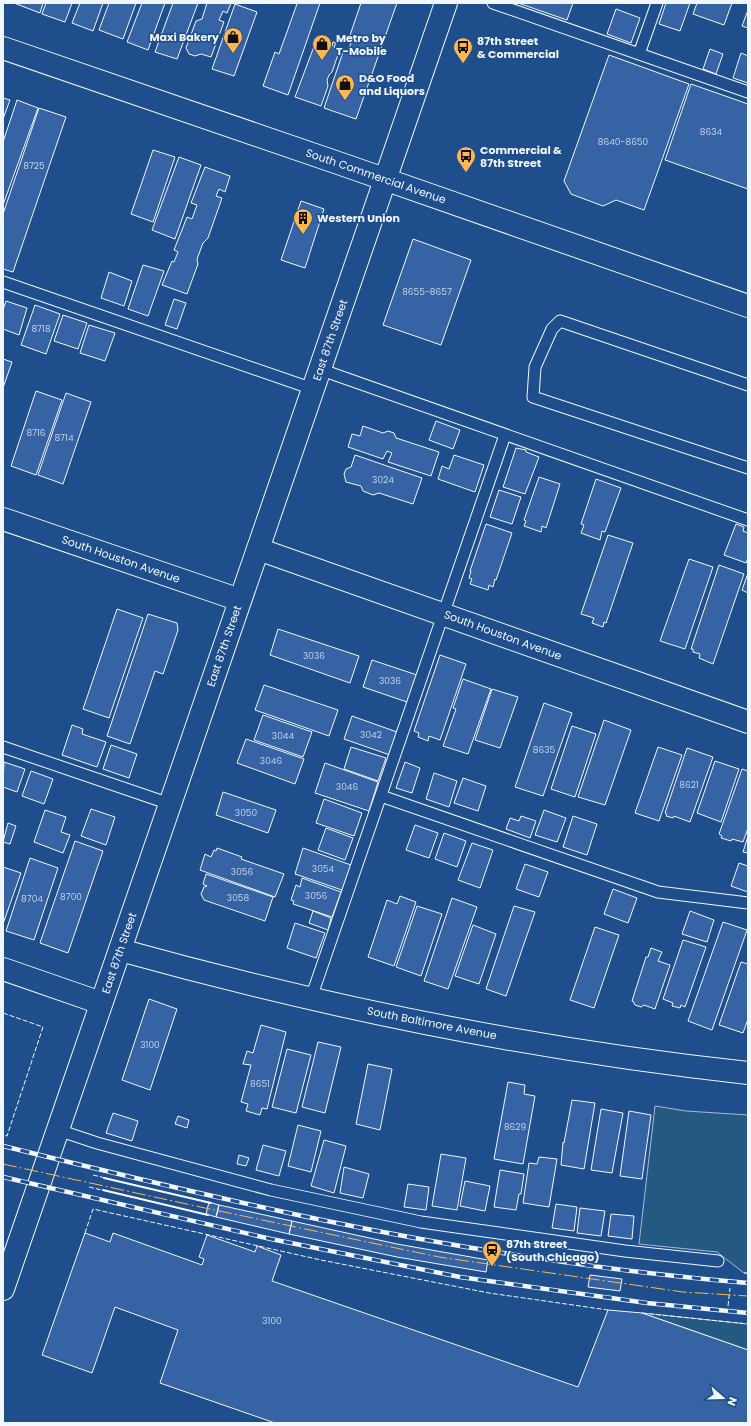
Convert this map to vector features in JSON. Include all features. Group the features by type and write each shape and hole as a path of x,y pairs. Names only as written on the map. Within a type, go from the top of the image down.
{"main road":[{"name":"East 87th Street","path":"3,1289 446,3"},
{"name":"South Commercial Avenue","path":"3,48 385,179 748,306"},
{"name":"South Houston Avenue","path":"3,519 240,600"},
{"name":"South Houston Avenue","path":"258,549 748,722"},
{"name":"South Baltimore Avenue","path":"120,950 311,998 462,1030 670,1064 748,1073"},
{"path":"3,969 101,1003"}],"lane":[{"path":"492,3 748,92"},
{"path":"639,54 657,3"},
{"path":"3,282 316,379 506,435 748,520"},
{"path":"748,385 560,321 552,329 535,367 533,397 748,468"},
{"path":"311,998 506,435"},
{"path":"3,747 170,804"},
{"path":"381,796 658,892 748,903"},
{"path":"58,1130 97,1143 271,1190 421,1222 625,1250 718,1261"}],"shaded area":[{"path":"655,1106 686,1111 748,1115 748,1273 744,1273 717,1252 639,1244"},
{"path":"642,1313 748,1324 748,1350"}],"building":[{"path":"14,3 43,3 40,13"},
{"path":"46,3 72,3 65,22 42,14"},
{"path":"80,3 103,3 93,31 72,23"},
{"path":"109,3 136,3 123,39 99,30"},
{"path":"142,3 165,3 148,50 127,42"},
{"path":"173,3 198,3 177,59 155,52"},
{"path":"207,3 231,3 227,13 223,11 219,20 224,22 211,57 201,54 195,56 189,54 186,48 196,21 202,19"},
{"path":"293,3 320,3 288,95 263,86 275,52 279,54 297,4"},
{"path":"361,3 397,3 356,119 324,108 343,52 348,51 351,43 348,41"},
{"path":"518,3 573,3 567,20"},
{"path":"666,3 690,3 680,31 659,24"},
{"path":"697,3 732,3 724,25 693,14"},
{"path":"235,4 257,12 234,76 212,69"},
{"path":"616,9 640,18 631,43 607,34"},
{"path":"748,10 748,28 742,26"},
{"name":"Metro by T-Mobile","path":"320,38 328,41 327,44 332,46 333,42 336,43 334,47 340,49 332,72 327,80 328,86 321,106 295,97 316,41 318,42"},
{"path":"710,49 723,54 716,74 703,69"},
{"path":"741,53 748,56 748,83 733,78"},
{"path":"609,55 689,84 644,210 616,200 603,206 571,194 564,181"},
{"path":"691,84 748,104 748,189 665,160"},
{"path":"3,98 10,100 3,119"},
{"path":"17,100 38,108 3,205 3,142"},
{"path":"39,108 66,117 13,272 3,269 3,214"},
{"path":"153,150 175,157 153,222 131,214"},
{"path":"179,157 201,165 175,239 152,230"},
{"path":"205,167 230,176 225,192 219,189 216,196 222,198 208,238 203,243 197,259 198,264 187,294 162,285 172,261 174,262 178,252 174,250 187,217 192,219 197,205 191,203"},
{"name":"Western Union","path":"301,201 324,209 305,268 281,260"},
{"path":"413,239 471,260 441,345 383,325"},
{"path":"143,265 164,271 148,316 128,309"},
{"path":"109,272 132,281 124,306 101,298"},
{"path":"174,299 186,303 177,329 165,325"},
{"path":"6,301 27,308 19,335 3,329 3,310"},
{"path":"35,305 60,314 46,354 21,345"},
{"path":"63,315 87,323 78,349 54,341"},
{"path":"89,325 115,333 105,361 80,353"},
{"path":"3,359 12,362 3,388"},
{"path":"36,391 62,400 36,475 11,466"},
{"path":"66,393 91,402 63,484 38,475"},
{"path":"436,421 460,430 453,449 429,440"},
{"path":"363,426 383,433 388,431 394,433 396,438 439,452 431,476 388,462 392,453 387,451 383,459 348,447 352,434 360,436"},
{"path":"516,448 526,450 526,452 539,457 525,494 503,487"},
{"path":"355,455 422,478 413,504 379,493 373,495 363,491 361,486 346,482 344,474 346,469 351,467"},
{"path":"454,455 484,465 475,492 438,479 442,466 449,469"},
{"path":"539,477 560,484 546,528 542,526 541,532 524,526 526,521 524,520"},
{"path":"596,479 621,488 605,532 602,531 600,540 581,533 584,525 581,524"},
{"path":"499,490 521,497 512,524 490,517"},
{"path":"486,524 512,533 496,580 495,579 493,587 489,585 488,590 470,584 472,579 469,578"},
{"path":"736,524 744,527 743,531 748,533 748,558 746,563 724,555"},
{"path":"608,535 633,543 606,623 604,622 603,627 592,623 594,618 581,614"},
{"path":"689,559 713,567 685,649 660,641"},
{"path":"719,565 744,574 713,664 699,658 700,654 693,652 693,649 691,649"},
{"path":"748,573 748,593 742,590"},
{"path":"117,609 143,618 109,718 83,709"},
{"path":"148,614 177,623 178,630 163,674 155,671 130,744 107,736"},
{"path":"278,629 359,656 350,683 270,655"},
{"path":"440,655 466,664 440,740 429,736 428,741 418,737 419,733 414,731"},
{"path":"372,660 417,675 407,702 363,687"},
{"path":"463,679 491,689 468,754 443,746 456,709 453,708"},
{"path":"264,685 338,710 329,736 255,710"},
{"path":"492,689 518,697 500,748 475,740"},
{"path":"544,703 572,713 543,796 515,787"},
{"path":"263,715 312,732 303,757 254,740"},
{"path":"352,716 397,732 390,755 344,739"},
{"path":"604,720 631,730 605,805 578,797"},
{"path":"72,725 83,729 82,734 106,742 97,767 62,755"},
{"path":"572,726 596,734 575,797 551,789"},
{"path":"246,739 304,759 295,784 237,763"},
{"path":"111,745 137,754 129,778 103,769"},
{"path":"351,747 386,758 378,781 344,769"},
{"path":"658,747 682,755 659,821 635,813"},
{"path":"687,748 713,757 690,822 674,816 673,818 666,816 667,814 665,813"},
{"path":"715,761 739,769 721,822 697,813"},
{"path":"4,762 25,769 17,792 3,787"},
{"path":"405,762 420,768 412,793 396,788"},
{"path":"325,763 378,782 369,811 315,793"},
{"path":"742,769 748,771 748,828 743,842 721,838 722,836 719,834"},
{"path":"31,771 53,779 44,804 22,796"},
{"path":"434,773 457,781 449,807 426,799"},
{"path":"463,778 486,786 478,811 454,803"},
{"path":"223,792 276,810 268,833 216,815"},
{"path":"324,799 362,813 354,836 316,823"},
{"path":"91,809 115,817 106,845 81,836"},
{"path":"45,810 66,817 61,832 70,835 63,853 34,842"},
{"path":"544,810 566,818 557,842 535,835"},
{"path":"521,816 536,821 530,838 506,829 510,818 519,821"},
{"path":"573,816 597,824 587,855 563,847"},
{"path":"8,823 16,826 10,844 3,842"},
{"path":"415,825 438,833 429,858 406,850"},
{"path":"326,828 353,838 345,860 318,850"},
{"path":"444,833 466,841 457,867 435,859"},
{"path":"748,836 748,853 743,852"},
{"path":"75,841 103,851 68,953 40,943"},
{"path":"472,843 493,850 480,888 458,880"},
{"path":"217,848 242,857 241,859 284,874 275,897 200,870 205,854 211,857 214,850 216,851"},
{"path":"303,848 351,865 342,890 295,874"},
{"path":"30,858 58,868 34,940 6,931"},
{"path":"739,863 748,866 748,892 731,886"},
{"path":"525,864 548,872 539,897 516,889"},
{"path":"3,867 21,873 3,924"},
{"path":"206,874 273,897 265,921 204,900 201,894 204,887 207,886 203,884"},
{"path":"302,878 341,892 332,917 293,904 294,901 291,900 296,885 300,887"},
{"path":"613,889 637,898 628,923 604,914"},
{"path":"400,896 416,902 394,966 368,957 387,900 397,904"},
{"path":"452,898 477,907 448,989 424,981"},
{"path":"417,906 442,914 421,976 396,967"},
{"path":"514,906 535,912 506,996 486,989"},
{"path":"313,911 331,918 328,930 309,923"},
{"path":"690,911 714,920 707,942 682,934"},
{"path":"723,922 747,930 712,1030 688,1021"},
{"path":"295,923 325,933 316,958 287,948"},
{"path":"473,925 496,934 479,984 455,976"},
{"path":"595,927 619,935 594,1008 570,1000"},
{"path":"683,940 706,947 685,1007 681,1005 680,1008 672,1006 673,1003 663,999"},
{"path":"651,948 662,952 658,961 670,965 655,1009 644,1005 641,1007 635,1005 632,1001 646,957 648,957"},
{"path":"741,962 748,964 748,1019 743,1033 719,1025"},
{"path":"149,999 177,1009 150,1090 122,1080"},
{"path":"261,1025 286,1032 267,1109 262,1108 260,1115 246,1111 248,1104 241,1102 251,1065 243,1064 247,1051 253,1053"},
{"path":"318,1042 341,1047 325,1113 302,1107"},
{"path":"287,1049 311,1055 296,1113 272,1107"},
{"path":"368,1064 392,1069 380,1130 356,1124"},
{"path":"508,1082 525,1085 524,1094 535,1096 523,1164 494,1159"},
{"path":"572,1100 595,1103 584,1169 561,1165 563,1142 564,1143"},
{"path":"601,1109 623,1113 612,1173 591,1170"},
{"path":"629,1111 651,1115 642,1179 620,1176"},
{"path":"113,1113 138,1121 132,1141 106,1133"},
{"path":"178,1116 189,1120 187,1128 175,1124"},
{"path":"298,1125 321,1131 311,1172 288,1166"},
{"path":"324,1140 346,1146 334,1193 311,1186"},
{"path":"263,1145 286,1151 279,1176 256,1170"},
{"path":"441,1154 466,1158 457,1210 432,1206"},
{"path":"239,1155 249,1158 246,1166 237,1164"},
{"path":"539,1157 557,1159 549,1207 523,1203 529,1163 537,1164"},
{"path":"344,1167 369,1174 363,1198 340,1193"},
{"path":"500,1170 524,1174 521,1194 519,1194 516,1210 494,1207"},
{"path":"465,1181 490,1186 485,1211 460,1206"},
{"path":"408,1184 429,1187 426,1210 404,1207"},
{"path":"209,1202 219,1205 216,1217 206,1214"},
{"path":"556,1204 577,1207 574,1231 552,1228"},
{"path":"219,1205 292,1221 289,1234 216,1217"},
{"path":"580,1208 605,1211 601,1236 577,1233"},
{"path":"611,1214 634,1216 632,1239 608,1236"},
{"path":"292,1221 397,1244 488,1260 486,1272 397,1257 289,1234"},
{"path":"85,1233 110,1242 113,1233 202,1265 204,1259 199,1257 207,1235 255,1252 257,1246 281,1255 272,1281 578,1387 608,1310 642,1313 748,1350 748,1423 275,1423 160,1383 178,1330 115,1307 92,1373 42,1355"},
{"path":"590,1275 622,1279 620,1291 588,1287"}],"railway":[{"path":"3,1146 242,1203 375,1231 534,1258 641,1272 748,1283"},
{"path":"3,1177 271,1239 460,1277 647,1303 748,1313"}],"fence":[{"path":"3,1013 43,1027 7,1136 3,1135"},
{"path":"93,1175 211,1203"},
{"path":"89,1187 208,1215"},
{"path":"85,1233 93,1209 321,1260 489,1293 608,1310"},
{"path":"728,1306 730,1288"},
{"path":"642,1313 748,1324"}],"wall":[{"path":"104,1178 211,1203"},
{"path":"103,1190 208,1215"}],"power":[{"path":"3,1164 439,1257 683,1292 748,1296"}],"place":[{"name":"Maxi Bakery","path":"233,54"},
{"name":"Metro by T-Mobile","path":"322,61"},
{"name":"87th Street & Commercial","path":"463,64"},
{"name":"D&O Food and Liquors","path":"345,101"},
{"name":"Commercial & 87th Street","path":"466,173"},
{"name":"Western Union","path":"303,235"},
{"name":"87th Street (South Chicago)","path":"492,1267"}]}
